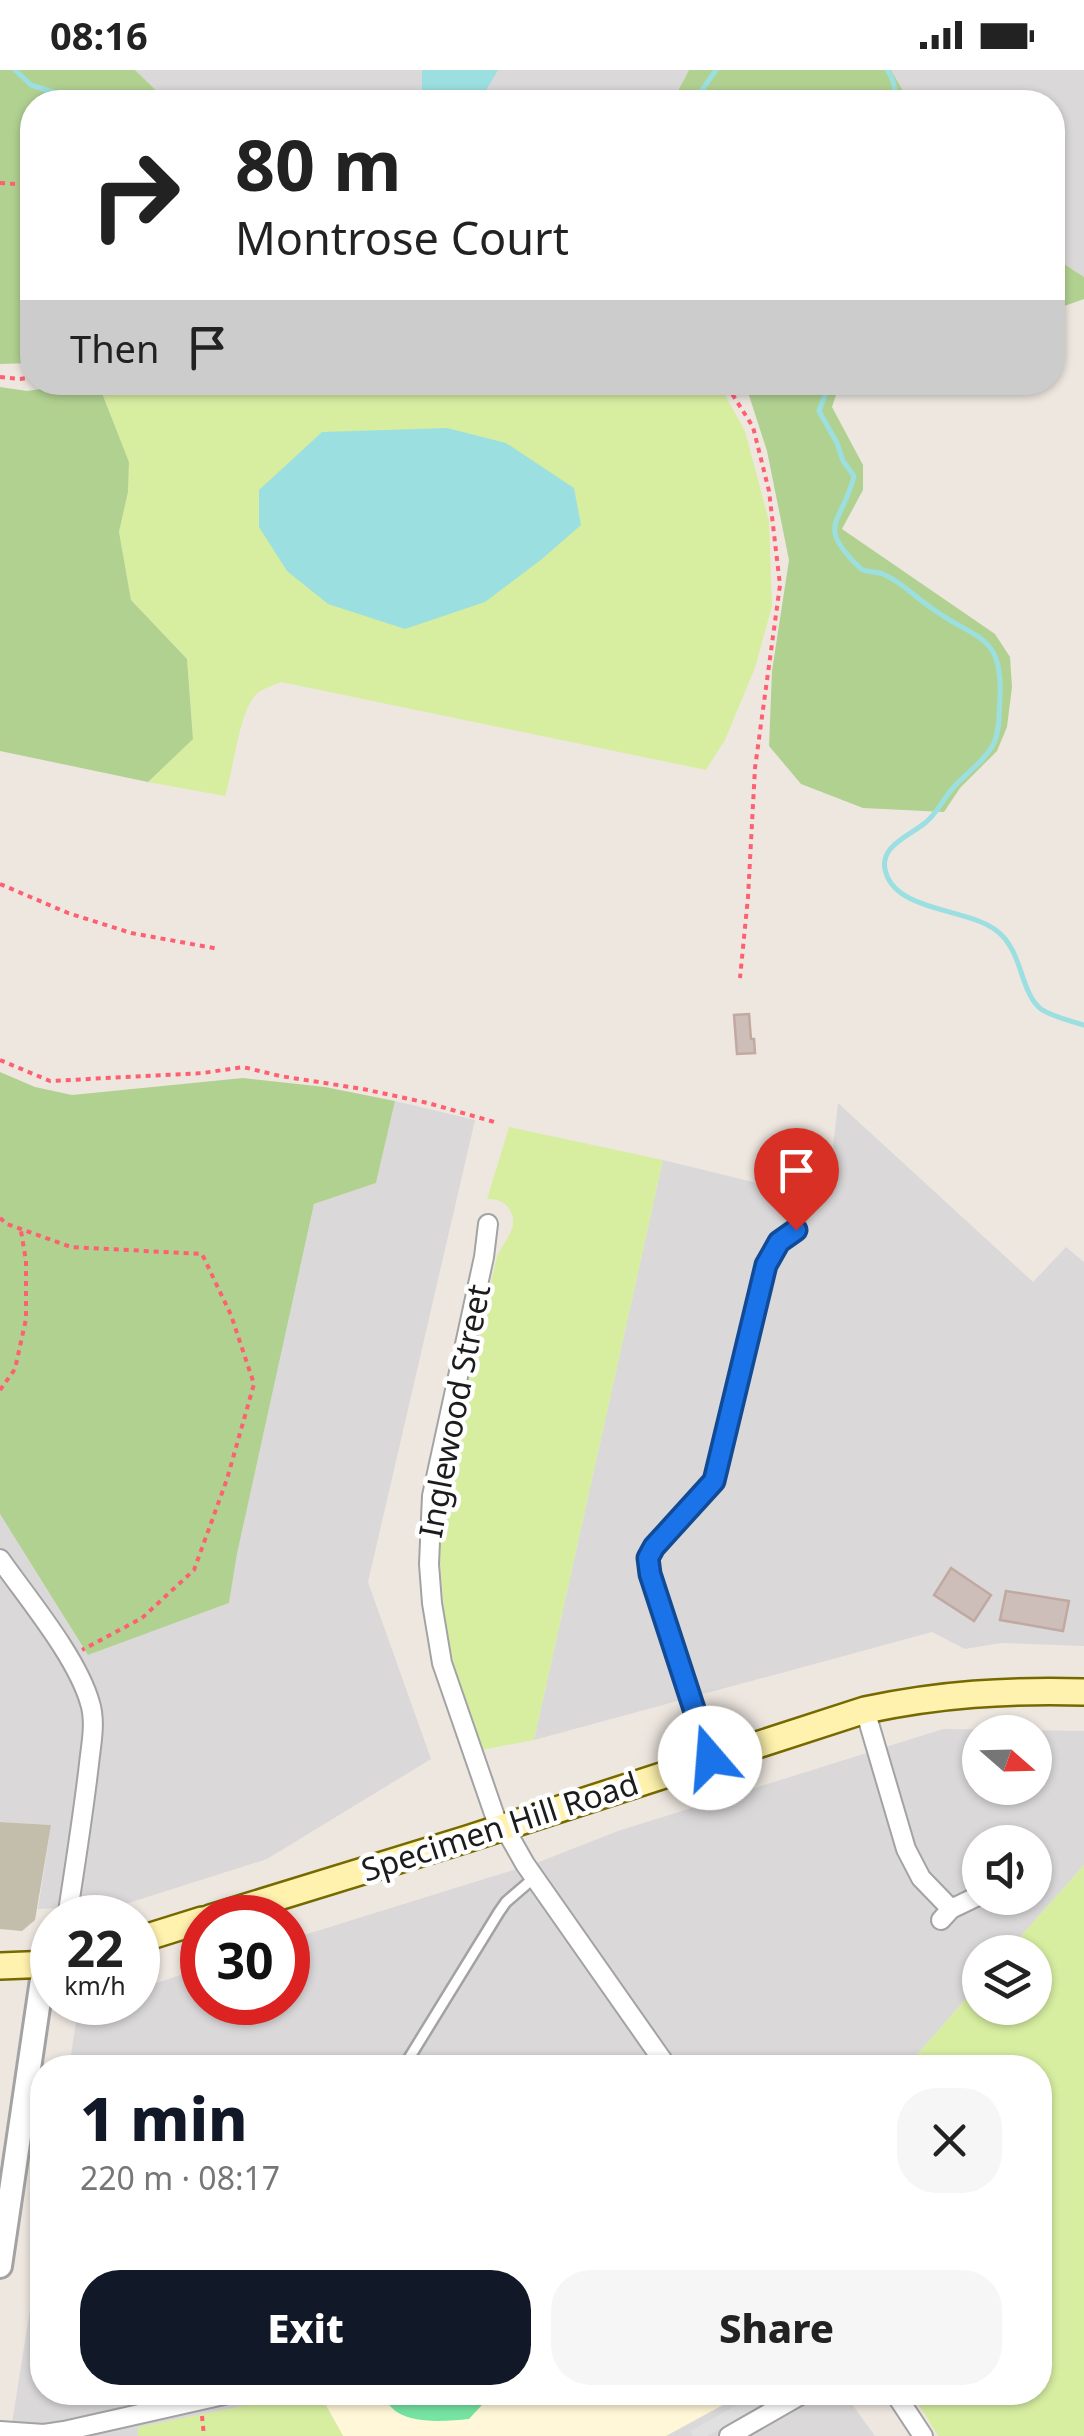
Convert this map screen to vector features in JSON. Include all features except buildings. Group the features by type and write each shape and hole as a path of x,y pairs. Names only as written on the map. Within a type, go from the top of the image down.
{"main road":[{"name":"Specimen Hill Road","path":"284,1895 865,1710 918,1699 990,1692 1084,1692"},
{"path":"0,1966 30,1965"}],"street":[{"name":"Inglewood Street","path":"488,1224 432,1496 429,1564 442,1663 501,1828 659,2055"},
{"path":"710,1758 648,1558 714,1481 766,1265 779,1242 796,1230"},
{"path":"0,1559 68,1657 92,1707 92,1738 70,1895"},
{"path":"865,1710 906,1849 946,1915 962,1905"},
{"path":"34,2055 38,2025"},
{"path":"0,2266 30,2078"},
{"path":"0,2431 44,2434 179,2405"},
{"path":"729,2436 783,2405"},
{"path":"903,2405 923,2436"}],"lane":[{"path":"412,2055 506,1902 535,1877"}],"path":[{"path":"733,395 753,427 769,490 780,568 754,768 740,978"},
{"path":"0,884 68,913 131,933 219,949"},
{"path":"0,1060 50,1081 204,1073 244,1067 396,1096 498,1123"},
{"path":"0,1218 71,1248 202,1254 232,1315 254,1384 227,1479 194,1570 142,1618 68,1657"},
{"path":"0,1390 15,1369 26,1318 26,1262 20,1229"}],"shaded area":[{"path":"135,70 689,70 678,90 156,90"},
{"path":"891,70 1084,70 1084,277 1065,264 1065,90 902,89"},
{"path":"395,1101 475,1120 368,1582 431,1759 267,1859 154,1895 40,1895 51,1825 0,1822 0,1514 88,1655 229,1603 314,1204 376,1183"},
{"path":"838,1103 1033,1282 1066,1247 1084,1262 1084,1646 1001,1643 965,1649 932,1632 534,1740 663,1160 827,1200"},
{"path":"943,1729 962,1729 962,1805 1052,1805 1052,1731 1084,1731 1084,1865 1052,1901 1052,1825 962,1825 962,1915 1040,1915 1022,1935 962,1935 962,2003 917,2055 71,2055 76,2025 160,2025 160,1982 180,1975 180,2025 310,2025 310,1933"},
{"path":"0,1822 51,1825 39,1895 30,1895 30,1924 22,1931 0,1929"},
{"path":"30,2309 30,2405 853,2405 875,2436 10,2436"},
{"path":"326,2405 723,2405 666,2436 343,2436"},
{"path":"737,2405 765,2405 707,2436 693,2436 690,2431"}],"green space":[{"path":"0,70 135,70 156,90 20,90 20,363 0,364"},
{"path":"689,70 891,70 902,90 678,90"},
{"path":"1065,265 1084,277 1084,299 1065,306"},
{"path":"0,387 20,390 20,395 103,395 129,462 128,492 119,532 131,600 187,659 193,739 148,782 0,751"},
{"path":"103,395 725,395 745,431 769,521 772,606 755,668 725,740 706,770 281,682 252,699 225,796 148,782 193,738 187,659 131,600 119,532 128,492 129,462"},
{"path":"749,395 836,395 832,407 863,465 863,490 842,529 995,634 1010,657 1012,687 1007,727 997,751 960,788 944,812 863,808 801,784 769,746 772,671 789,560 767,451"},
{"path":"0,1072 35,1087 72,1095 243,1078 325,1087 395,1101 376,1183 314,1204 229,1603 88,1655 0,1514"},
{"path":"509,1127 663,1160 534,1740 482,1750 446,1635 438,1537 447,1473 497,1256 512,1227 507,1206 487,1199"},
{"path":"1084,1865 1084,2436 938,2436 919,2405 1052,2405 1052,2055 917,2055 962,2003 962,2025 1052,2025 1052,1935 1022,1935 1040,1915 1052,1915 1052,1901"},
{"path":"247,2405 326,2405 343,2436 138,2436 138,2427"},
{"path":"482,2405 469,2419 440,2421 408,2417 391,2406"}],"water":[{"path":"422,70 498,70 486,90 422,90"},
{"path":"447,428 506,443 574,488 581,525 485,602 405,629 328,604 287,571 259,527 259,490 322,432"}],"waterway":[{"path":"15,70 31,85 46,90"},
{"path":"702,90 716,70"},
{"path":"887,70 894,90"},
{"path":"825,395 819,411 854,476 835,524 838,542 861,569 890,577 983,641 997,661 1000,676 994,743 929,819 890,849 884,864 886,873 904,895 997,931 1012,949 1034,1002 1051,1014 1084,1025"}],"route":[{"path":"710,1758 648,1558 714,1481 766,1265 779,1242 796,1230"}]}
